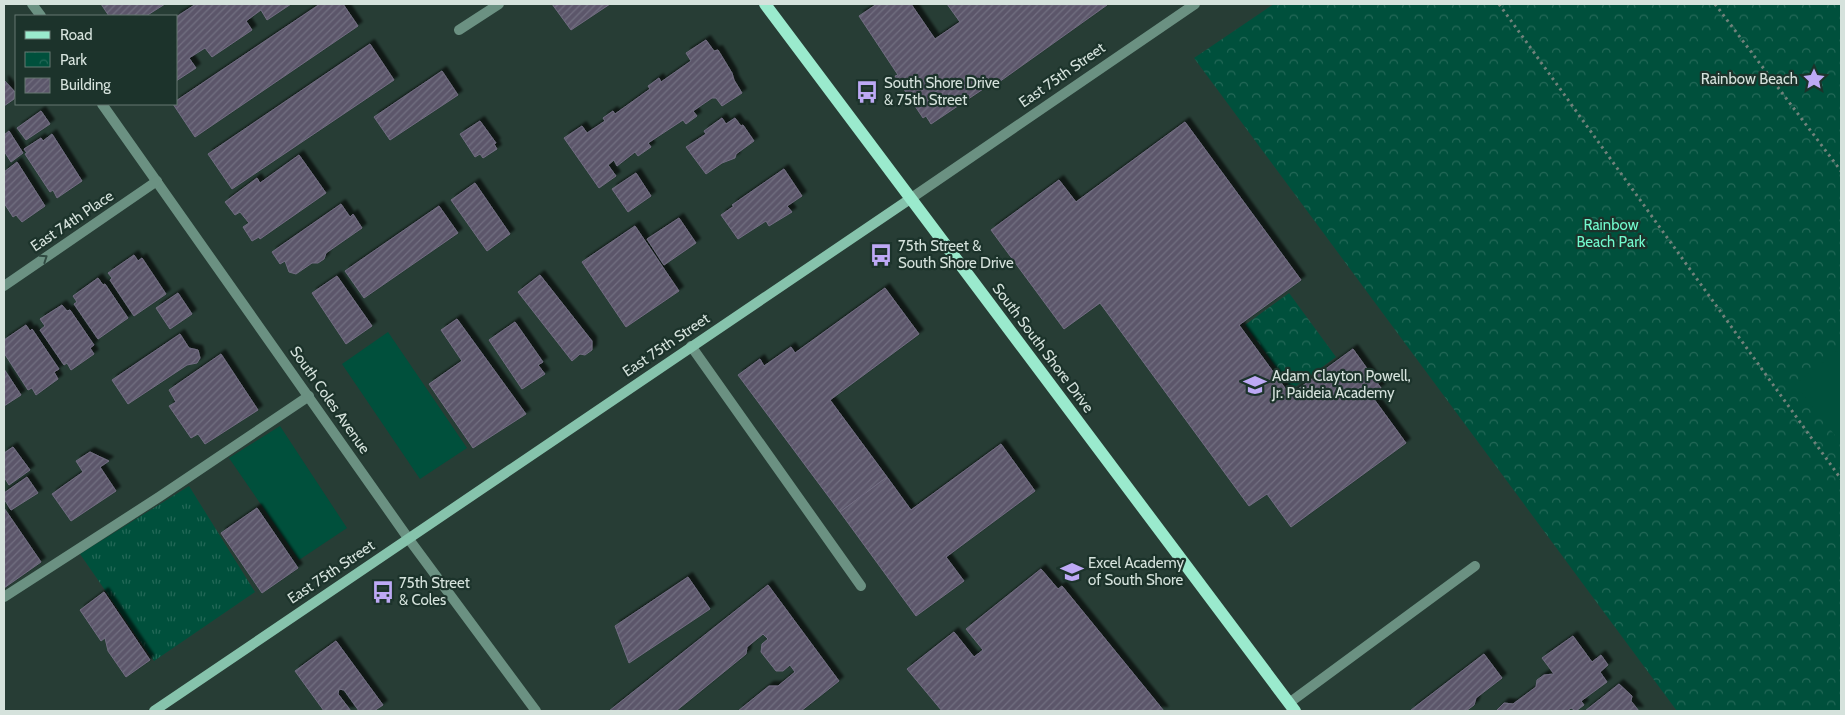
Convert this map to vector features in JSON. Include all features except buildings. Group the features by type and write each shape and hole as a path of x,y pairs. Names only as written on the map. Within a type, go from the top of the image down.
{"main road":[{"name":"South South Shore Drive","path":"765,4 1292,707"},
{"name":"East 75th Street","path":"154,711 910,199"}],"street":[{"path":"32,4 39,15"},
{"path":"459,30 499,4"},
{"name":"East 75th Street","path":"910,199 1195,4"},
{"name":"South Coles Avenue","path":"103,105 408,538 536,711"},
{"name":"East 74th Place","path":"4,286 157,181"},
{"path":"691,346 861,586"},
{"path":"4,597 151,502 309,396"},
{"path":"1292,707 1475,566"}],"path":[{"path":"1499,4 1841,479"},
{"path":"1715,4 1841,171"}],"green space":[{"name":"Rainbow Beach Park","path":"1274,4 1841,4 1841,711 1677,711 1194,58"},
{"path":"1289,293 1336,357 1292,389 1245,325"},
{"path":"388,332 467,448 420,479 342,364"},
{"path":"1841,348 1841,443 1795,384"},
{"path":"280,426 347,528 299,560 229,458"},
{"path":"189,486 255,592 154,661 80,554"}],"place":[{"name":"Rainbow Beach","path":"1814,79"},
{"name":"South Shore Drive & 75th Street","path":"867,92"},
{"name":"75th Street & South Shore Drive","path":"881,255"},
{"name":"Adam Clayton Powell, Jr. Paideia Academy","path":"1255,385"},
{"name":"Excel Academy of South Shore","path":"1072,572"},
{"name":"75th Street & Coles","path":"383,592"}]}
